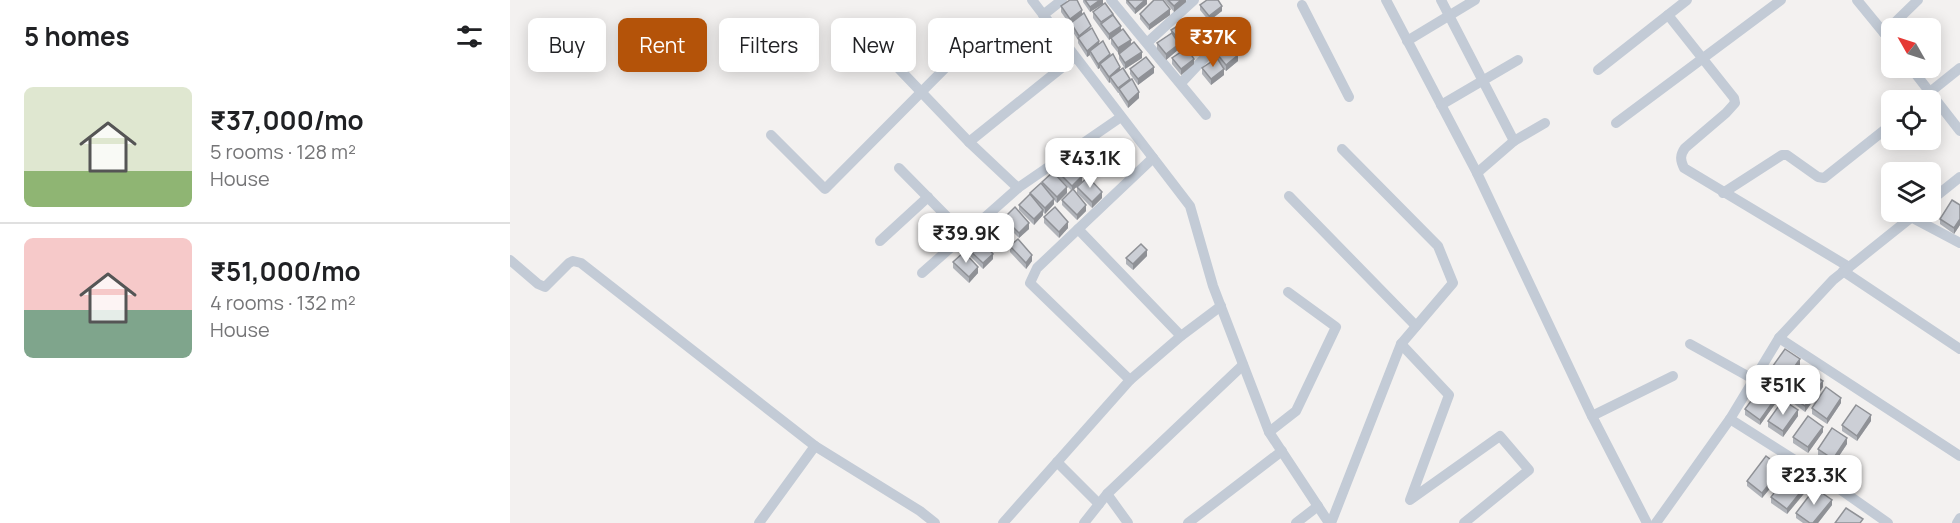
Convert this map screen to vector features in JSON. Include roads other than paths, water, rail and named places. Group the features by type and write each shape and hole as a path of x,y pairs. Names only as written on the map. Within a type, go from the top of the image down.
{"street":[{"path":"1032,0 1190,206 1221,306 1269,432 1330,523"},
{"path":"1043,15 1062,0"},
{"path":"1111,0 1206,115"},
{"path":"1148,42 1194,0"},
{"path":"1386,0 1477,173 1592,416 1647,523"},
{"path":"1441,0 1514,141"},
{"path":"1407,41 1475,0"},
{"path":"1598,70 1687,0"},
{"path":"1616,123 1781,0"},
{"path":"1857,0 1881,29"},
{"path":"1899,18 1918,0"},
{"path":"1304,2 1349,97"},
{"path":"1668,15 1734,98 1735,103 1726,114 1685,148 1680,161 1688,172 1846,269 1960,349"},
{"path":"1180,83 1225,36"},
{"path":"969,142 1075,57"},
{"path":"1441,105 1518,60"},
{"path":"1932,90 1960,68"},
{"path":"902,72 969,142 1018,188"},
{"path":"771,135 825,189 941,72"},
{"path":"1919,78 1928,90"},
{"path":"1941,106 1960,131"},
{"path":"922,273 1018,188 1121,117"},
{"path":"1477,173 1514,141 1545,123"},
{"path":"1723,193 1782,155 1787,155 1818,177 1824,178 1881,133"},
{"path":"1330,523 1401,344 1453,283 1438,246 1341,149"},
{"path":"1130,380 1030,283 1037,268 1153,158"},
{"path":"899,168 965,235"},
{"path":"1941,192 1960,177"},
{"path":"1289,196 1416,326"},
{"path":"880,241 928,197"},
{"path":"1656,523 1730,419 1779,338 1833,280 1904,222"},
{"path":"1927,222 1960,243"},
{"path":"1078,229 1181,336"},
{"path":"510,260 538,284 545,287 568,263 573,261 580,263 815,446 920,511 934,523"},
{"path":"1269,432 1296,411 1336,327 1287,292"},
{"path":"1003,523 1130,380 1181,336 1221,306"},
{"path":"1779,338 1960,456"},
{"path":"1401,344 1449,395 1410,500 1500,436 1529,471 1464,523"},
{"path":"1690,344 1753,379"},
{"path":"1084,523 1107,494 1243,365"},
{"path":"1592,416 1673,376"},
{"path":"1730,419 1831,483 1884,522"},
{"path":"759,523 815,446"},
{"path":"1188,523 1282,451"},
{"path":"1057,462 1099,504"},
{"path":"1107,494 1128,523"},
{"path":"1296,523 1318,506"},
{"path":"1957,523 1960,518"}]}
